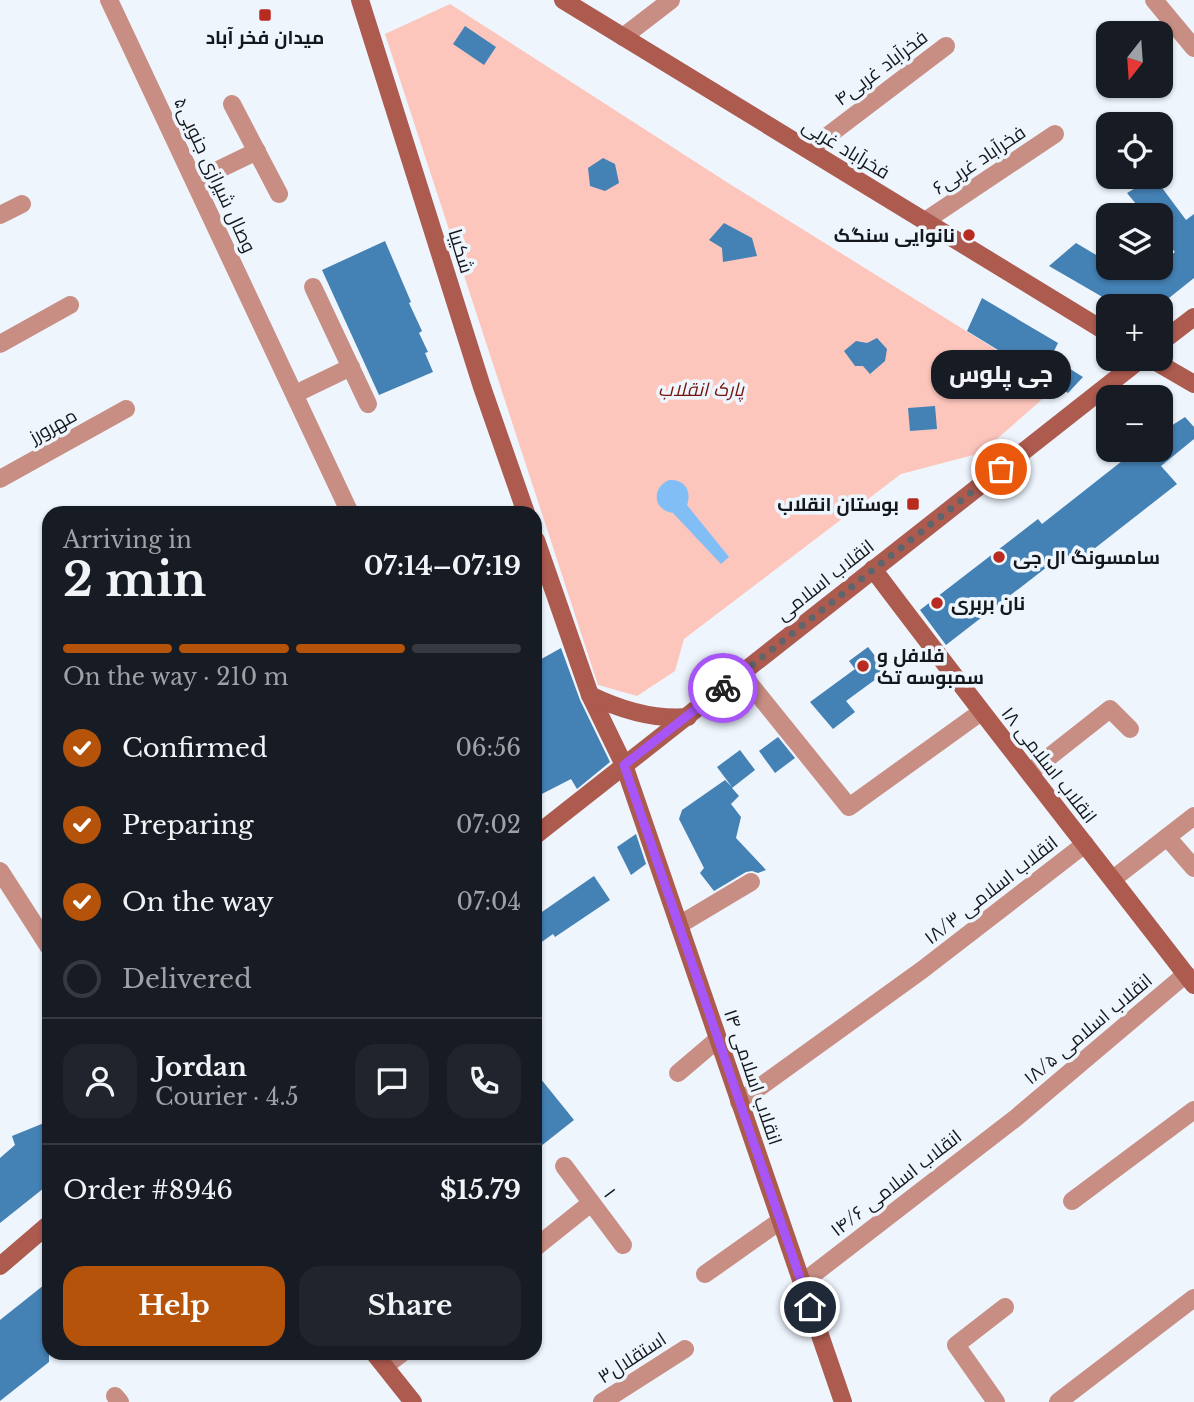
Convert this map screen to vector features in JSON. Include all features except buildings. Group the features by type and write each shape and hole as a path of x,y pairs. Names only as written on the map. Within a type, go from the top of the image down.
{"street":[{"name":"۵وصال شیرازی جنوبی","path":"109,0 348,506"},
{"name":"شکیبا","path":"360,0 478,374 524,506"},
{"name":"فخرآباد غربی","path":"563,0 1096,326"},
{"path":"623,37 671,0"},
{"path":"1154,0 1194,48"},
{"name":"۴فخرآباد غربی","path":"808,150 946,46"},
{"path":"232,104 279,194"},
{"name":"۶فخرآباد غربی","path":"925,221 1055,134"},
{"path":"195,181 257,151"},
{"path":"0,215 22,204"},
{"path":"313,287 368,404"},
{"path":"0,344 70,305"},
{"path":"1173,333 1194,317"},
{"path":"295,394 351,367"},
{"name":"انقلاب اسلامی","path":"542,830 1126,371"},
{"path":"1171,371 1194,384"},
{"name":"مهرورز","path":"0,479 126,409"},
{"path":"542,557 590,695 624,765"},
{"name":"۱۸ انقلاب اسلامی","path":"873,569 1190,979"},
{"path":"741,673 849,807 981,712"},
{"path":"590,695 631,712 674,718 688,717"},
{"path":"1030,772 1110,709 1130,729"},
{"name":"۱۴ انقلاب اسلامی","path":"624,765 843,1402"},
{"path":"1113,879 1194,816"},
{"path":"1167,837 1194,868"},
{"name":"۱۸/۳ انقلاب اسلامی","path":"739,1102 922,970 1085,844"},
{"path":"0,871 42,936"},
{"path":"679,925 751,883"},
{"name":"۱۸/۵ انقلاب اسلامی","path":"1017,1116 1190,979"},
{"path":"678,1073 718,1039"},
{"path":"1072,1201 1194,1110"},
{"name":"۱۴/۶ انقلاب اسلامی","path":"802,1283 1017,1116"},
{"name":"۱","path":"564,1166 623,1245"},
{"path":"542,1242 591,1203"},
{"path":"705,1274 780,1221"},
{"path":"0,1266 42,1230"},
{"path":"1061,1399 1194,1298"},
{"path":"996,1402 956,1345 1005,1307"},
{"name":"استقلال۳","path":"602,1402 685,1349"},
{"path":"381,1360 413,1402"}],"green space":[{"name":"پارک انقلاب","path":"450,4 725,181 1056,387 981,453 901,474 684,639 675,671 637,696 598,685 542,514 542,506 539,506 385,34"}],"water":[{"path":"669,480 675,480 686,487 689,495 687,505 729,557 721,564 673,513 661,508 657,493"}],"way so far":[{"path":"723,688 1001,469"}],"place":[{"name":"میدان فخر آباد","path":"265,15"},
{"name":"نانوایی سنگک","path":"969,235"},
{"name":"جی پلوس","path":"1001,469"},
{"name":"بوستان انقلاب","path":"913,504"},
{"name":"سامسونگ ال جی","path":"999,557"},
{"name":"نان بربری","path":"937,603"},
{"name":"فلافل و سمبوسه تک","path":"863,666"}],"route":[{"path":"723,688 624,765 810,1307"}]}
